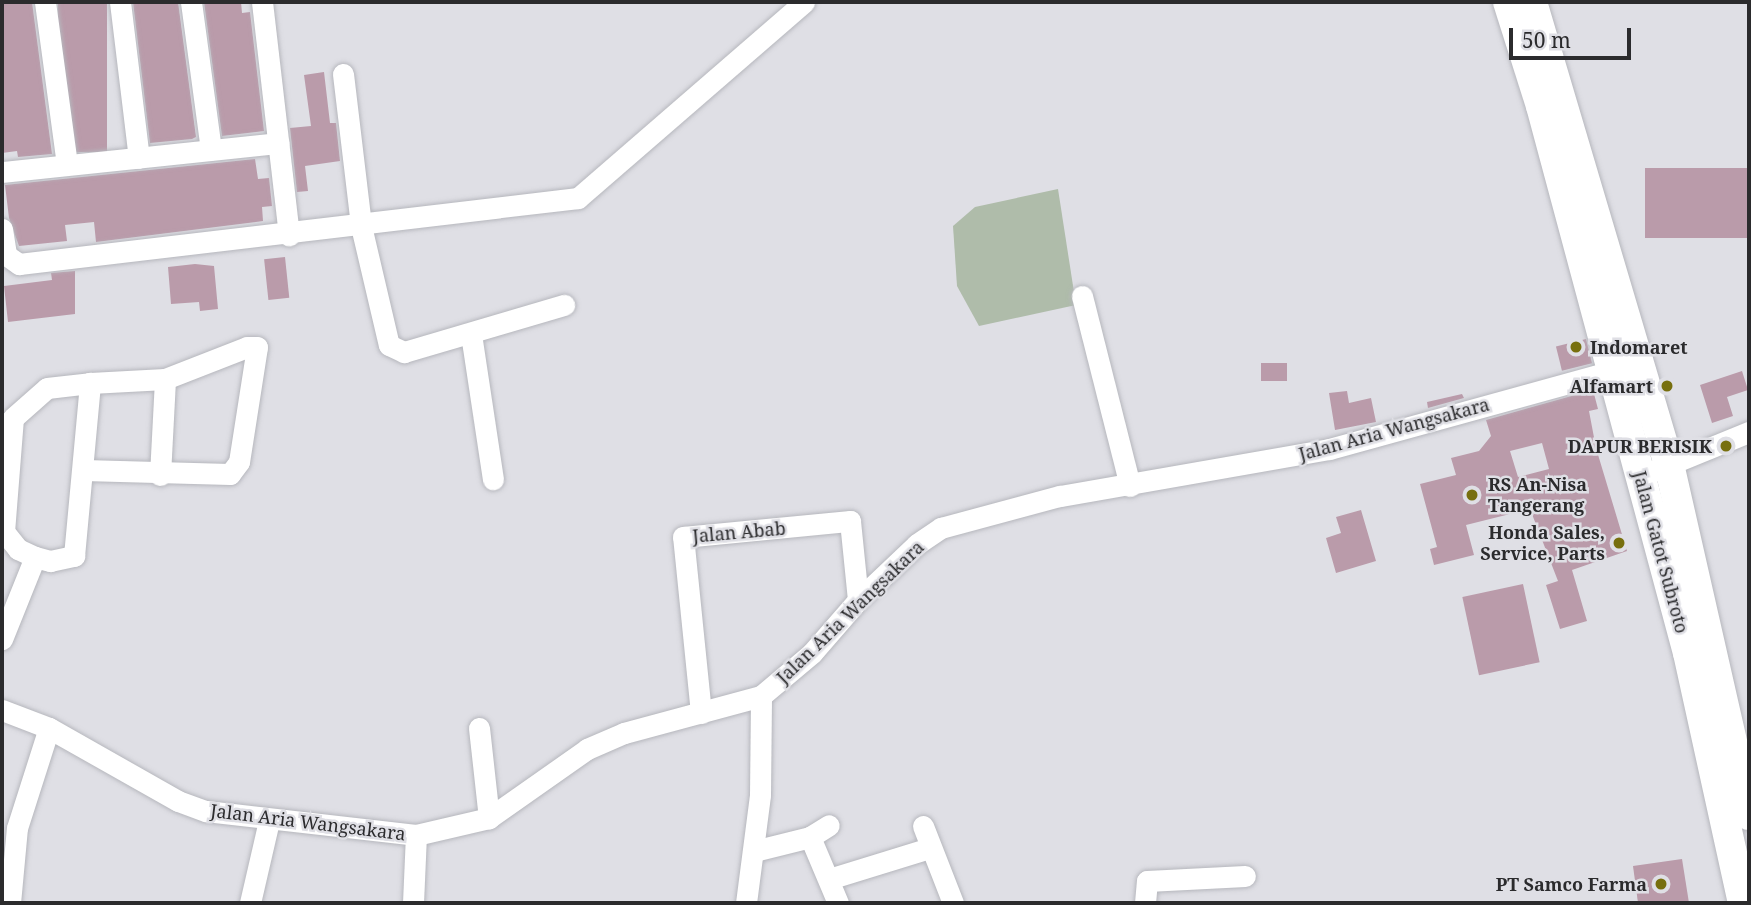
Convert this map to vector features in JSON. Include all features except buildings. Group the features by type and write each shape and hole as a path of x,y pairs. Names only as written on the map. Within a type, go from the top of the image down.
{"highway":[{"name":"Jalan Gatot Subroto","path":"1508,2 1541,106 1688,653 1743,903"},
{"name":"Jalan Gatot Subroto","path":"1532,2 1669,464 1749,815"}],"street":[{"path":"45,2 67,165"},
{"path":"120,2 139,158"},
{"path":"191,2 211,150"},
{"path":"262,2 289,235"},
{"path":"2,229 6,255 19,264 289,235 578,198 804,2"},
{"path":"343,74 361,226 389,345 404,352 564,305"},
{"path":"2,172 278,143"},
{"path":"1082,296 1130,486"},
{"path":"471,334 493,479"},
{"path":"83,470 219,477 237,469 257,348 247,347 165,379 90,383 47,388 13,418 4,532 18,549 35,557 50,561 74,556 90,383"},
{"name":"Jalan Aria Wangsakara","path":"2,710 49,728 178,801 206,811 269,821 416,835 489,818 587,748 624,733 761,696 812,653 858,600 917,544 941,528 1060,496 1130,486 1328,449 1612,371"},
{"path":"160,475 165,379"},
{"path":"1641,476 1749,432"},
{"name":"Jalan Abab","path":"701,713 683,537 850,522 858,600"},
{"path":"2,639 35,557"},
{"path":"746,903 762,765 761,696"},
{"path":"10,903 7,843 49,728"},
{"path":"479,728 489,818"},
{"path":"250,903 269,821"},
{"path":"754,851 810,837 829,825"},
{"path":"923,826 953,903"},
{"path":"413,903 416,835"},
{"path":"810,837 838,903"},
{"path":"829,879 930,848"},
{"path":"1144,903 1147,881 1245,876"}],"green space":[{"path":"1058,189 1076,305 979,326 957,286 953,226 975,207"}],"place":[{"name":"Indomaret","path":"1576,347"},
{"name":"Alfamart","path":"1667,386"},
{"name":"DAPUR BERISIK","path":"1726,446"},
{"name":"RS An-Nisa Tangerang","path":"1472,495"},
{"name":"Honda Sales, Service, Parts","path":"1619,543"},
{"name":"PT Samco Farma","path":"1661,884"}]}
